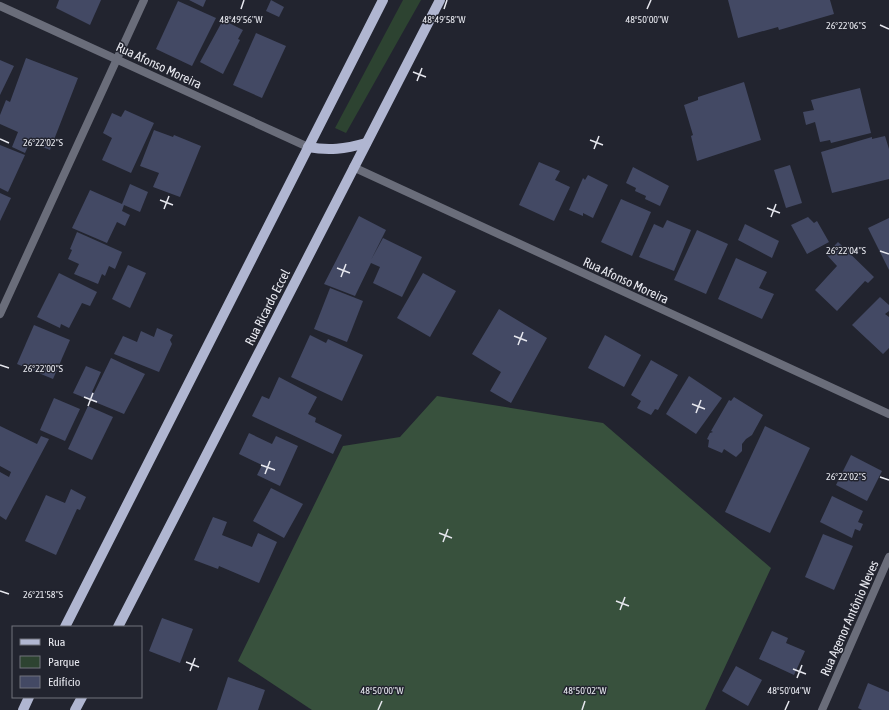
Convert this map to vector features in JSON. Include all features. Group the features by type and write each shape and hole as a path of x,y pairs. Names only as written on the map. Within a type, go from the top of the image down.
{"main road":[{"path":"66,626 383,0"},
{"name":"Rua Ricardo Eccel","path":"119,626 440,0"},
{"path":"308,147 325,150 344,149 366,143"},
{"path":"23,710 29,698"},
{"path":"75,710 81,698"}],"street":[{"path":"0,314 144,0"},
{"name":"Rua Afonso Moreira","path":"0,6 308,147"},
{"name":"Rua Afonso Moreira","path":"353,167 889,414"},
{"name":"Rua Agenor Antônio Neves","path":"822,710 889,557"}],"green space":[{"path":"403,0 421,0 346,133 335,128"},
{"path":"437,396 603,423 771,568 705,710 312,710 238,661 343,446 400,437"}],"building":[{"path":"59,0 101,0 90,25 56,8"},
{"path":"189,0 206,0 203,7"},
{"path":"271,0 284,7 279,17 266,11"},
{"path":"728,0 830,0 834,14 779,30 778,27 738,38"},
{"path":"178,1 216,18 192,66 156,49"},
{"path":"223,20 243,30 238,39 240,40 223,74 200,62"},
{"path":"256,33 286,46 262,98 233,85"},
{"path":"26,58 78,78 50,150 30,142 25,153 12,147 18,132 0,124 0,115 6,100 10,102"},
{"path":"0,60 14,66 0,95"},
{"path":"744,82 761,140 697,161 691,136 693,135 684,105 698,100 698,97"},
{"path":"860,88 871,133 831,143 830,140 820,142 815,122 806,125 803,112 814,110 811,100"},
{"path":"125,110 154,123 131,173 102,160 112,138 103,133 112,113 121,117"},
{"path":"154,130 173,137 174,135 201,146 180,197 153,187 159,173 140,166"},
{"path":"885,136 889,149 889,179 832,193 821,152 872,137 872,139"},
{"path":"0,145 25,155 8,192 0,188"},
{"path":"539,162 560,171 555,180 570,187 554,221 519,205"},
{"path":"790,165 802,203 786,208 774,170"},
{"path":"633,167 669,186 660,206 645,199 646,196 635,191 636,188 626,183"},
{"path":"588,175 608,185 593,218 583,213 583,216 569,210 583,178 585,180"},
{"path":"130,184 148,192 140,212 124,205 122,211 130,215 125,226 117,222 107,243 72,228 90,190 122,204"},
{"path":"0,193 11,198 0,221"},
{"path":"621,199 651,212 632,256 601,242"},
{"path":"359,216 386,230 371,260 383,238 422,257 402,297 373,283 380,267 371,263 355,296 324,284"},
{"path":"808,217 814,223 817,221 829,242 807,254 791,225"},
{"path":"889,218 889,270 868,228"},
{"path":"667,220 691,230 674,271 639,257 654,224 663,228"},
{"path":"745,224 779,241 772,258 738,240"},
{"path":"697,230 728,244 706,294 674,280"},
{"path":"77,232 122,252 115,269 109,266 105,276 102,274 98,284 74,274 79,264 68,259 72,250 70,249"},
{"path":"838,242 874,277 868,283 865,281 837,311 815,290 837,266 826,254"},
{"path":"736,258 767,272 759,288 774,294 762,319 718,299"},
{"path":"128,265 146,273 130,308 112,299"},
{"path":"59,273 97,292 90,306 82,303 69,328 61,324 60,328 37,317"},
{"path":"423,273 456,291 430,337 397,318"},
{"path":"330,288 363,301 347,342 314,329"},
{"path":"880,297 889,305 889,311 885,314 889,317 889,348 883,354 852,325"},
{"path":"499,309 547,338 511,403 490,391 501,372 472,354"},
{"path":"34,325 70,340 53,379 17,364"},
{"path":"157,328 173,335 170,340 172,344 159,372 114,354 123,336 137,342 141,331 154,337"},
{"path":"310,335 326,343 328,339 363,355 342,401 291,377"},
{"path":"605,335 641,355 624,387 588,368"},
{"path":"111,358 145,374 124,414 73,393 86,366 101,372 92,392 94,393"},
{"path":"651,360 678,375 658,410 655,409 651,415 637,408 641,401 631,395"},
{"path":"689,376 722,398 696,434 666,414"},
{"path":"279,377 317,397 308,414 316,418 315,422 342,435 333,454 252,416 262,396 269,399"},
{"path":"734,397 763,415 752,435 742,444 742,451 736,457 724,449 722,453 708,447 709,440 707,439 710,433 713,432 711,431 729,400 731,401"},
{"path":"54,398 80,409 65,441 40,430"},
{"path":"88,406 113,417 92,460 68,449"},
{"path":"0,426 37,444 41,436 49,439 6,520 0,516 0,472 9,477 11,472 0,466"},
{"path":"765,426 810,448 770,533 725,512"},
{"path":"249,433 272,444 276,436 298,446 280,486 257,475 262,465 239,454"},
{"path":"851,455 882,471 867,501 836,485"},
{"path":"271,488 303,504 284,538 253,521"},
{"path":"71,489 86,497 80,510 77,509 56,555 25,541 46,495 65,503"},
{"path":"832,496 863,511 858,522 863,524 860,531 855,529 852,538 820,522"},
{"path":"213,517 227,522 222,535 252,547 258,533 277,542 259,583 219,566 218,569 194,560"},
{"path":"823,534 853,546 834,590 805,577"},
{"path":"162,618 193,629 180,663 149,651"},
{"path":"772,631 788,638 786,643 805,651 794,675 759,659"},
{"path":"736,666 762,680 748,706 722,691"},
{"path":"228,677 265,690 258,710 217,710"},
{"path":"868,683 889,692 889,710 862,710 858,708"}]}
